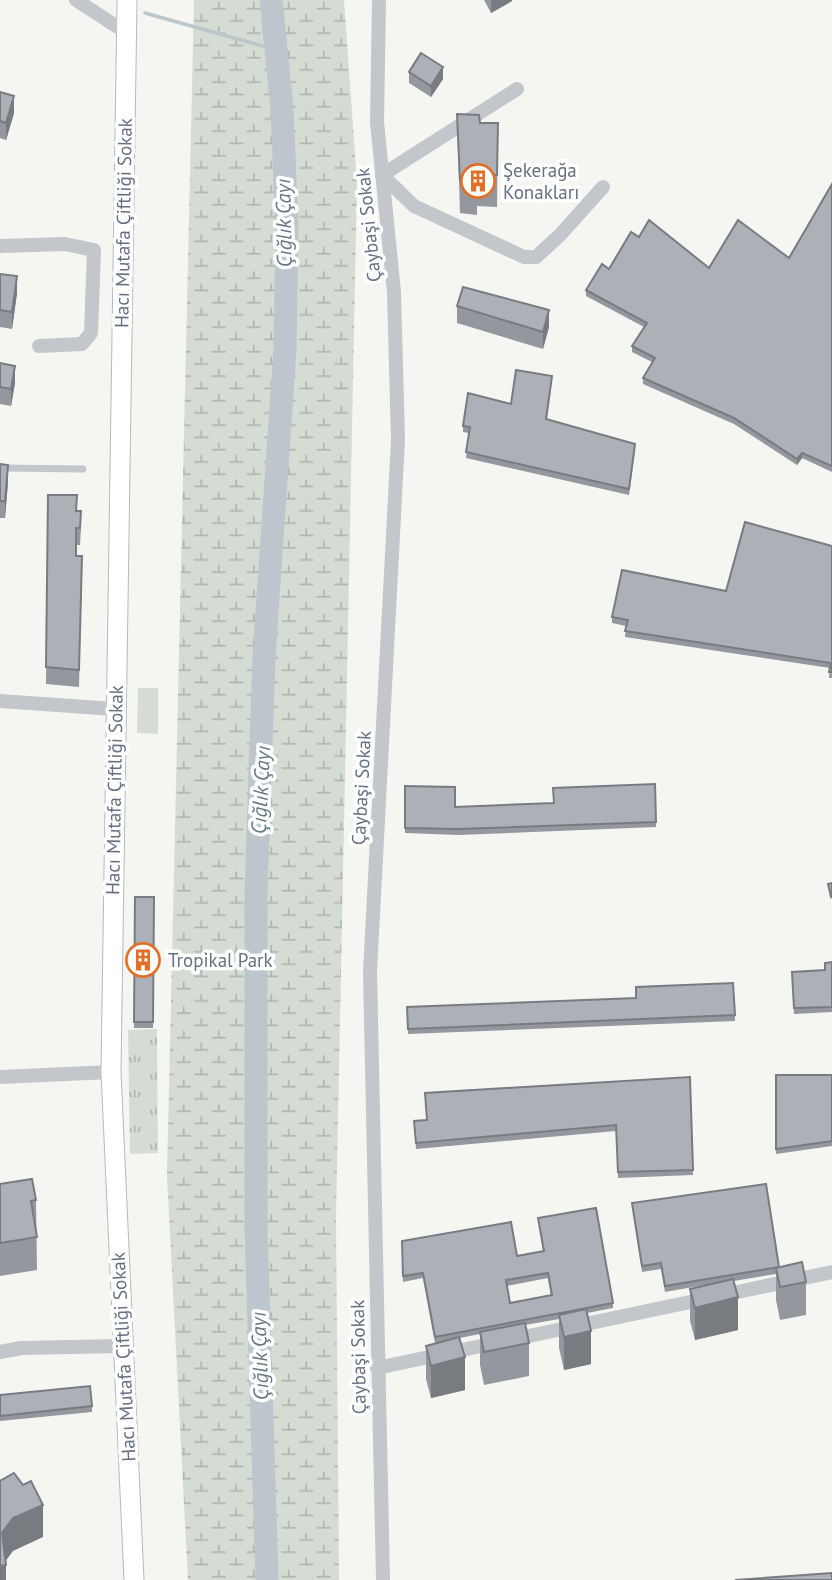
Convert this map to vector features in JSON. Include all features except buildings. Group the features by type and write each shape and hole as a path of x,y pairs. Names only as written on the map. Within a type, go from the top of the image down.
{"street":[{"path":"76,0 116,26 127,28"},
{"name":"Hacı Mutafa Çiftliği Sokak","path":"127,0 114,709 111,1072 134,1580"},
{"name":"Çaybaşi Sokak","path":"379,0 377,122 394,292 398,440 370,972 383,1580"},
{"path":"517,89 382,175 414,206 524,257 536,257 560,235 603,187"},
{"path":"0,246 65,244 94,250 91,333 82,344 39,346"},
{"path":"0,701 114,709"},
{"path":"0,1077 111,1072"},
{"path":"377,1368 832,1272"},
{"path":"0,1352 21,1348 122,1346"}],"lane":[{"path":"0,468 83,469"}],"green space":[{"path":"194,0 344,0 357,183 336,1217 339,1580 188,1580 167,1176"},
{"path":"138,688 158,688 158,734 137,733"},
{"path":"157,1029 158,1153 130,1154 128,1030"}],"waterway":[{"name":"Çığlık Çayı","path":"267,1580 256,1228 256,893 264,657 285,349 287,229 282,109 271,0"},
{"path":"145,13 277,50"}],"place":[{"name":"Şekerağa Konakları","path":"478,181"},
{"name":"Tropikal Park","path":"143,960"}]}
